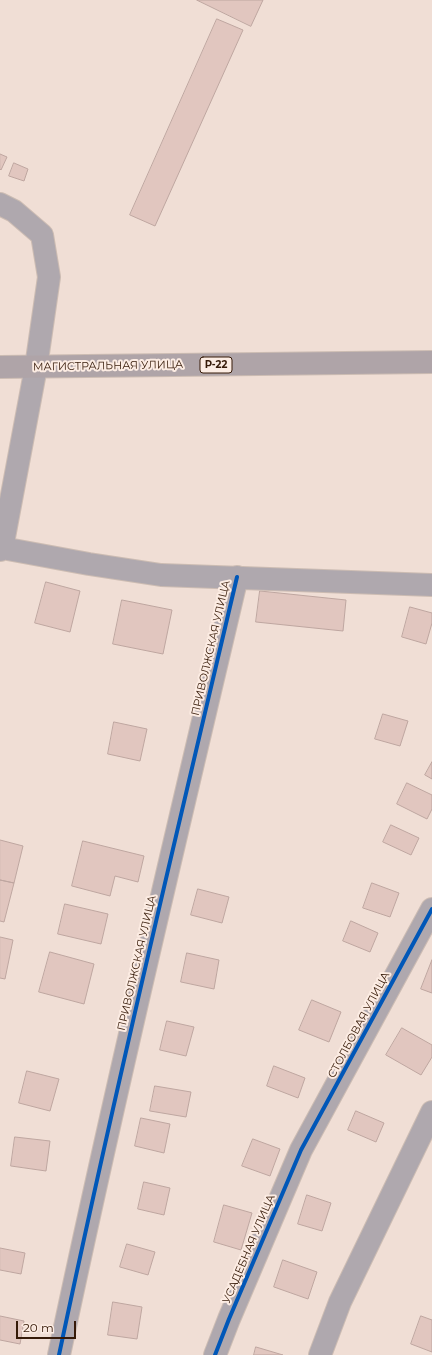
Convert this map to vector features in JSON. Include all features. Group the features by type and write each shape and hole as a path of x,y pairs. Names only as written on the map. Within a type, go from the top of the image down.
{"highway":[{"name":"МАГИСТРАЛЬНАЯ УЛИЦА","path":"0,367 432,362"}],"street":[{"path":"0,204 14,211 42,235 50,277 36,367 1,549 160,574 432,585"},
{"name":"ПРИВОЛЖСКАЯ УЛИЦА","path":"59,1355 90,1209 237,577"},
{"name":"СТОЛБОВАЯ УЛИЦА","path":"301,1150 432,909"},
{"path":"320,1355 340,1302 432,1112"},
{"name":"УСАДЕБНАЯ УЛИЦА","path":"215,1355 301,1150"}],"building":[{"path":"197,0 263,0 251,26"},
{"path":"217,19 243,30 155,226 130,215"},
{"path":"0,154 7,157 1,170 0,169"},
{"path":"14,163 28,169 24,181 9,176"},
{"path":"46,582 80,591 70,632 35,623"},
{"path":"260,591 346,600 343,631 256,622"},
{"path":"122,600 172,610 163,654 113,644"},
{"path":"410,607 432,613 432,623 426,644 402,637"},
{"path":"383,714 408,721 400,746 375,739"},
{"path":"114,722 147,729 140,761 108,754"},
{"path":"432,762 432,779 425,775"},
{"path":"407,783 432,795 432,809 427,819 397,804"},
{"path":"391,825 419,838 411,855 383,842"},
{"path":"0,840 23,846 14,883 0,880"},
{"path":"83,841 144,856 138,882 115,876 110,896 72,886"},
{"path":"0,880 14,883 4,922 0,921"},
{"path":"372,883 399,893 390,917 363,908"},
{"path":"198,889 229,897 222,923 191,915"},
{"path":"65,904 108,914 101,944 58,934"},
{"path":"351,921 378,933 370,952 343,941"},
{"path":"0,937 13,940 5,979 0,978"},
{"path":"50,952 94,964 84,1004 39,992"},
{"path":"187,953 219,960 214,989 181,982"},
{"path":"432,960 432,993 421,989"},
{"path":"312,1000 341,1012 329,1042 299,1030"},
{"path":"167,1021 194,1027 186,1056 160,1050"},
{"path":"402,1028 432,1045 432,1057 421,1075 386,1055"},
{"path":"274,1066 305,1078 298,1098 267,1086"},
{"path":"27,1071 59,1079 50,1111 19,1103"},
{"path":"155,1086 191,1092 186,1117 150,1111"},
{"path":"356,1111 384,1123 376,1142 348,1130"},
{"path":"141,1118 170,1124 164,1153 135,1146"},
{"path":"15,1137 50,1141 46,1171 11,1166"},
{"path":"253,1139 280,1149 270,1176 242,1166"},
{"path":"144,1182 170,1188 164,1215 138,1209"},
{"path":"307,1195 331,1203 322,1231 298,1224"},
{"path":"224,1205 252,1213 241,1250 214,1242"},
{"path":"127,1244 155,1252 148,1275 120,1267"},
{"path":"0,1248 25,1253 21,1274 0,1270"},
{"path":"283,1260 317,1272 308,1299 274,1287"},
{"path":"113,1302 142,1307 137,1339 108,1335"},
{"path":"0,1316 24,1321 20,1344 0,1340"},
{"path":"421,1316 432,1320 432,1352 411,1344"},
{"path":"256,1347 283,1355 254,1355"}],"cycle path":[{"path":"59,1355 123,1063 237,577"},
{"path":"215,1355 301,1150 432,909"}]}
